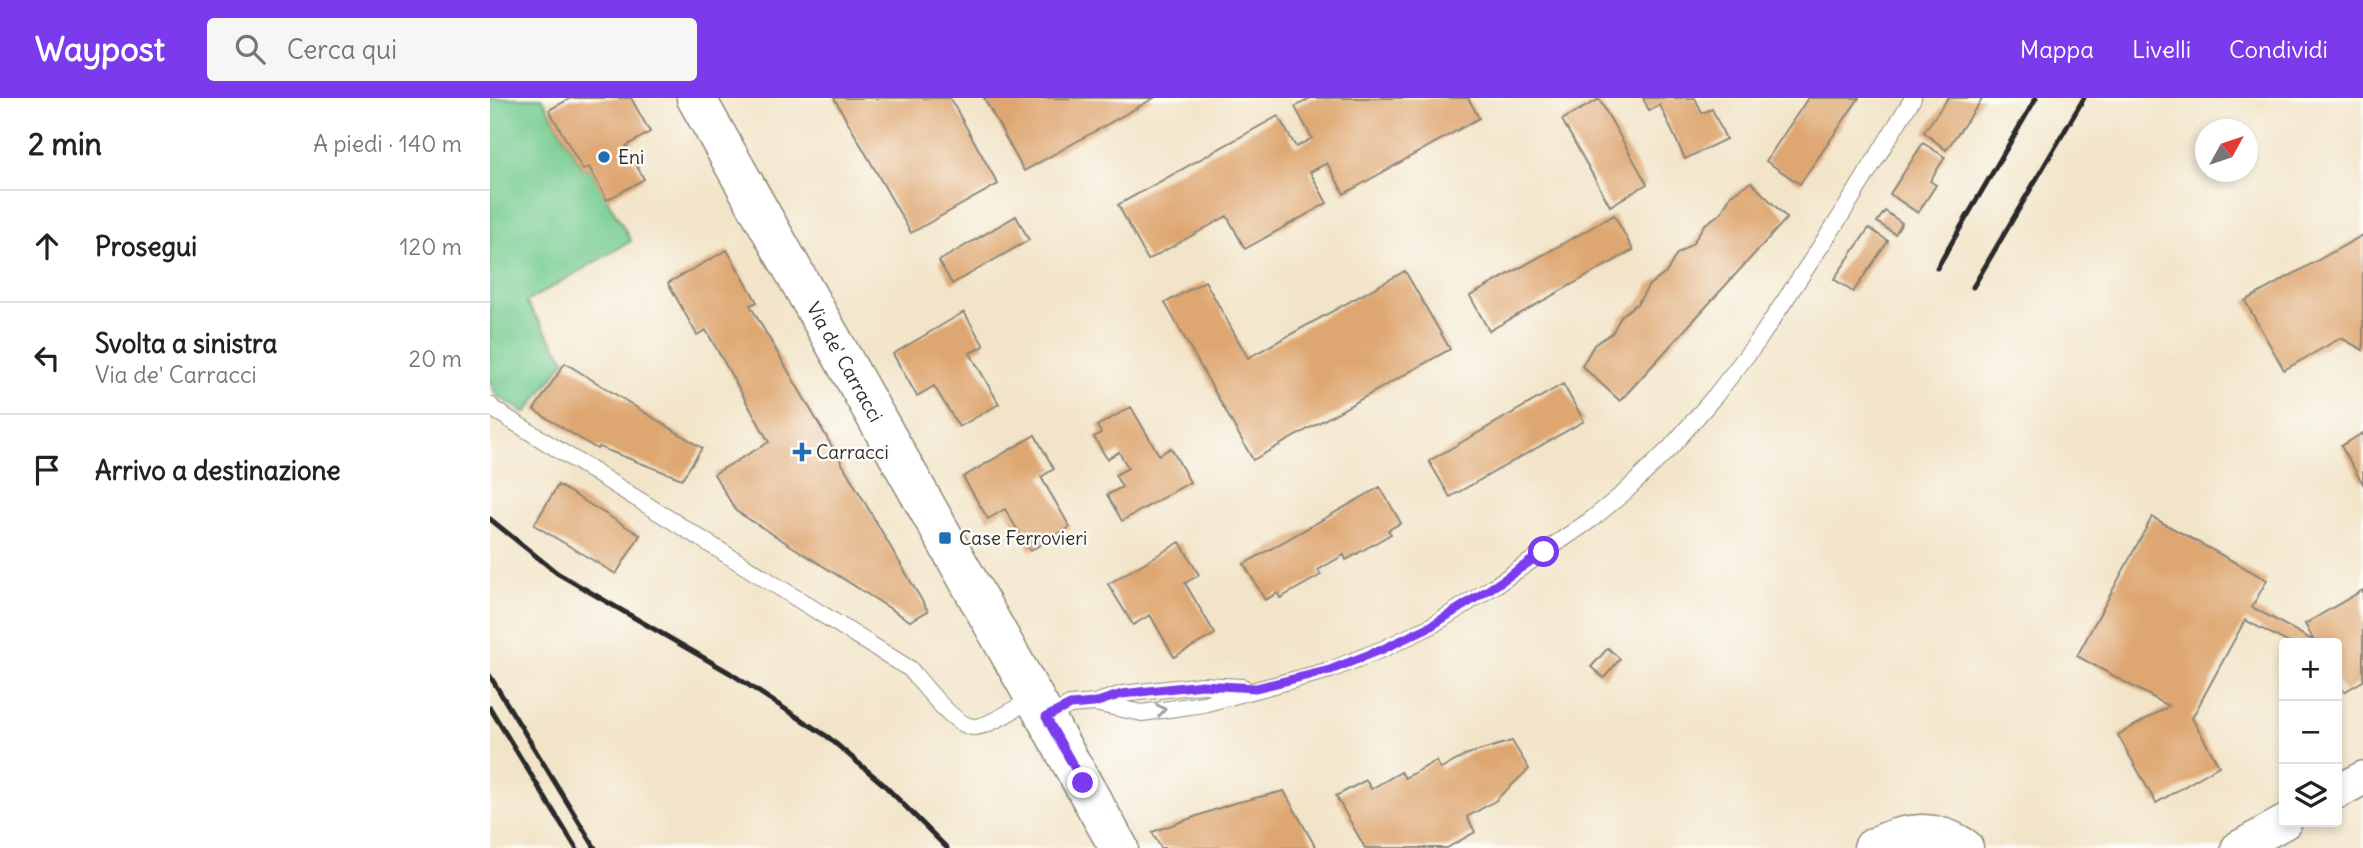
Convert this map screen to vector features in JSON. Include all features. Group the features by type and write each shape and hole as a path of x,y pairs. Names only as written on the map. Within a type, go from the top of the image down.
{"street":[{"name":"Via de' Carracci","path":"696,98 1119,848"},
{"path":"2342,789 2363,778"},
{"path":"2238,848 2279,825"},
{"path":"1873,848 1888,839 1910,833 1933,834 1964,848"}],"lane":[{"path":"490,405 516,424 910,669 947,710 965,725 974,727 1040,707 1094,703 1122,694 1202,685 1256,688 1330,670 1431,626 1496,585 1626,492 1671,447 1758,341 1843,214 1913,98"}],"green space":[{"path":"490,98 542,98 583,170 589,167 631,241 526,302 565,360 526,413 497,396 490,383"}],"building":[{"name":"Eni","path":"571,98 631,98 650,132 626,146 644,179 607,200 589,167 583,170 549,110"},
{"path":"834,98 950,98 998,184 911,233"},
{"path":"984,98 1154,98 1024,171"},
{"path":"1311,98 1468,98 1479,118 1344,194 1327,163 1310,172 1327,203 1245,249 1227,216 1148,260 1118,205 1278,116 1296,147 1312,138 1295,107"},
{"path":"1643,98 1695,98 1702,113 1712,109 1726,139 1685,159 1660,105 1649,111"},
{"path":"1808,98 1859,98 1800,184 1766,161"},
{"path":"1948,98 1983,98 1946,150 1924,132"},
{"path":"1599,99 1647,184 1610,206 1562,120"},
{"path":"1923,143 1945,157 1930,181 1936,185 1918,213 1890,194"},
{"path":"1751,182 1787,218 1620,401 1582,366 1594,345 1612,333 1622,315 1638,303 1649,285 1666,273 1676,255 1693,243 1704,225 1721,213 1731,195"},
{"path":"1885,211 1902,223 1895,234 1877,222"},
{"path":"1614,215 1633,250 1489,331 1470,296"},
{"path":"1016,216 1029,240 952,284 939,261"},
{"path":"1869,228 1888,241 1853,292 1834,279"},
{"path":"2363,235 2363,350 2341,338 2284,370 2245,301"},
{"path":"727,250 757,302 750,305 928,611 910,621 736,511 714,474 769,442 706,330 697,335 668,283"},
{"path":"1405,271 1450,349 1253,460 1165,303 1205,281 1248,358"},
{"path":"964,312 984,346 970,353 999,404 959,427 934,386 917,396 893,354"},
{"path":"565,363 702,448 682,479 599,447 597,449 534,410"},
{"path":"1563,384 1584,421 1450,497 1429,461"},
{"path":"1131,407 1159,455 1171,448 1190,482 1122,521 1107,495 1122,487 1115,475 1128,468 1119,452 1107,459 1094,437 1101,433 1097,426"},
{"path":"2363,433 2363,484 2341,446"},
{"path":"1035,435 1054,469 1041,477 1070,527 1030,551 1005,509 988,519 963,477"},
{"path":"558,485 640,535 616,574 534,525"},
{"path":"1380,487 1401,523 1388,530 1391,534 1346,560 1344,555 1318,570 1321,575 1280,598 1278,593 1265,600 1244,564"},
{"path":"2152,517 2267,580 2252,607 2309,638 2279,638 2245,620 2192,718 2219,766 2156,803 2118,735 2169,706 2077,656"},
{"path":"1180,542 1199,575 1185,583 1215,634 1174,657 1150,615 1133,625 1108,584"},
{"path":"2363,590 2363,681 2344,692 2342,638 2312,638 2305,624"},
{"path":"1608,648 1620,659 1604,678 1591,667"},
{"path":"1512,741 1529,769 1495,801 1467,817 1475,832 1447,848 1365,848 1336,796 1366,780 1371,789 1401,772 1405,778 1436,761 1441,769 1468,754"},
{"path":"1284,791 1316,848 1161,848 1152,832 1231,804"}],"railway":[{"path":"1937,268 2036,98"},
{"path":"1973,287 2084,98"},
{"path":"490,519 557,573 730,673 828,737 883,784 947,848"},
{"path":"490,676 595,848"},
{"path":"490,708 576,848"}],"place":[{"name":"Eni","path":"604,157"},
{"name":"Carracci","path":"802,452"},
{"name":"Case Ferrovieri","path":"945,538"}],"route":[{"path":"1083,783 1046,717 1070,705 1094,703 1122,694 1202,685 1256,688 1330,670 1431,626 1544,552"}]}
